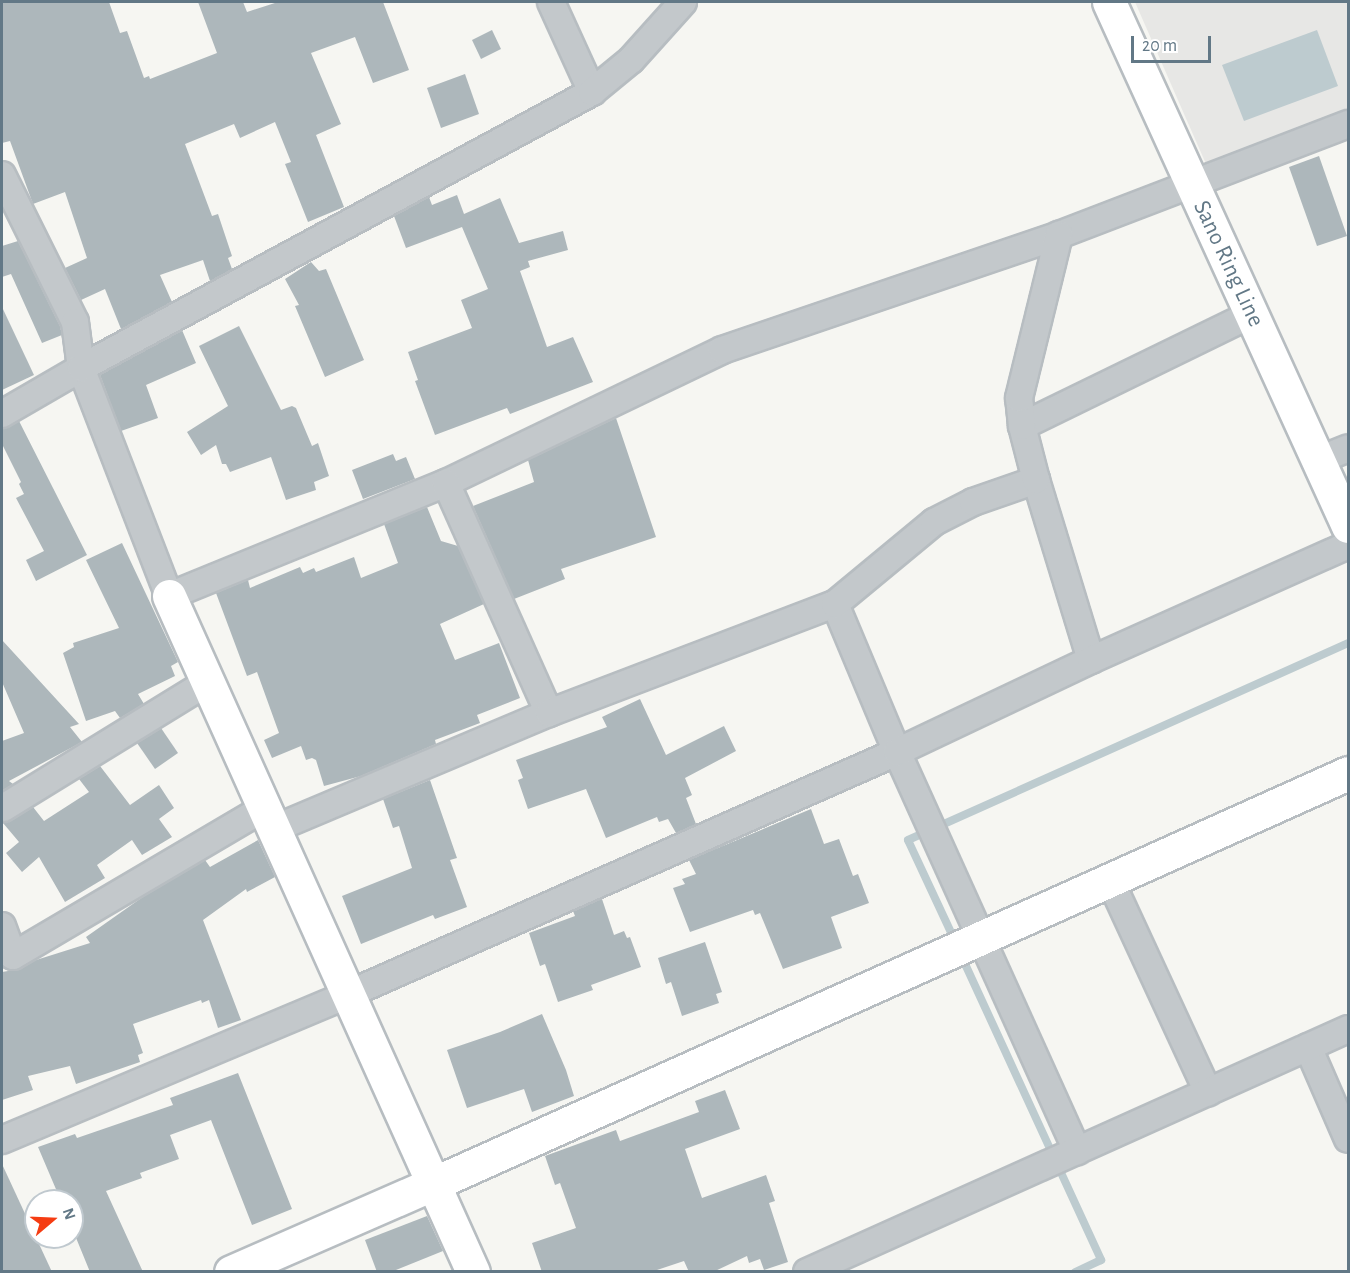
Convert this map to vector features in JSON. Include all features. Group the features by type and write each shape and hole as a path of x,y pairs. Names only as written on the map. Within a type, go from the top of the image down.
{"street":[{"path":"551,2 592,92"},
{"path":"2,414 81,368 592,92 631,60 684,2"},
{"name":"Sano Ring Line","path":"1109,2 1252,314 1334,454 1348,526"},
{"path":"170,596 446,483 722,350 1059,235 1348,124"},
{"path":"2,175 75,322 81,368 170,596 473,1272"},
{"path":"1059,235 1019,398 1022,426 1036,480 1091,660"},
{"path":"1022,426 1252,314"},
{"path":"2,926 13,956 269,818 835,603 934,522 973,502 1036,480"},
{"path":"446,483 549,713"},
{"path":"2,1140 349,994 897,752 1091,660 1348,545"},
{"path":"835,603 897,752 1077,1151"},
{"path":"3,808 208,682"},
{"path":"231,1272 435,1183 1348,773"},
{"path":"1110,880 1208,1092"},
{"path":"807,1272 1348,1029"},
{"path":"1308,1047 1348,1139"}],"shaded area":[{"path":"1135,2 1348,2 1348,108 1206,164"},
{"path":"1317,30 1338,86 1244,121 1222,65"}],"building":[{"path":"2,2 109,2 120,33 127,31 144,78 149,76 150,79 217,53 198,2 243,2 247,12 278,2 383,2 409,70 373,83 355,37 311,53 341,124 316,135 344,207 308,222 285,164 291,162 275,122 240,138 234,124 185,144 212,216 218,214 232,256 228,258 232,269 210,281 203,260 160,275 172,302 121,329 105,289 81,300 65,268 87,258 65,192 33,204 10,141 2,143"},
{"path":"492,30 501,49 481,59 472,40"},
{"path":"465,74 479,114 441,128 427,88"},
{"path":"1319,156 1347,236 1317,246 1289,167"},
{"path":"457,195 464,214 500,198 519,243 563,231 568,250 528,261 530,267 520,271 547,347 573,337 593,382 510,414 507,408 435,435 415,381 418,380 408,352 472,328 461,300 488,289 462,227 406,248 394,216 429,197 432,205"},
{"path":"18,241 60,326 62,335 42,343 11,274 2,277 2,246"},
{"path":"311,262 319,271 326,269 364,360 325,377 295,306 299,305 285,279"},
{"path":"2,307 34,375 2,390"},
{"path":"239,326 281,410 292,406 296,408 312,446 318,443 329,476 314,482 316,490 286,500 271,457 230,472 226,464 222,464 216,445 201,455 187,432 228,406 199,346"},
{"path":"182,330 196,363 146,385 158,418 121,431 100,375"},
{"path":"616,418 656,537 561,569 565,579 514,599 473,506 534,482 528,460"},
{"path":"19,421 87,555 36,581 26,560 44,551 16,498 24,494 19,484 21,482 2,444 2,429"},
{"path":"393,454 396,461 406,457 415,479 363,499 352,470"},
{"path":"427,507 441,541 458,546 484,604 440,624 455,660 499,643 520,698 477,715 480,723 435,740 436,744 361,776 324,786 316,760 312,758 306,760 301,746 272,758 264,740 279,733 257,672 247,676 216,593 248,580 250,588 300,567 303,573 314,568 316,572 354,557 361,578 398,563 384,524"},
{"path":"122,543 178,662 171,666 175,676 138,694 144,704 120,718 115,711 86,721 63,653 74,647 73,643 119,628 86,560"},
{"path":"2,640 79,724 70,727 82,742 9,781 13,784 2,791 2,741 24,733 2,682"},
{"path":"640,699 666,755 724,726 736,751 685,778 692,795 686,798 696,824 676,833 668,819 659,822 657,817 606,838 586,789 528,809 518,780 523,778 516,760 607,727 602,717"},
{"path":"161,728 178,753 155,769 137,743"},
{"path":"100,766 130,805 159,785 174,808 159,819 172,837 142,855 132,840 97,865 105,878 65,902 39,857 22,872 6,853 19,842 3,823 33,807 44,821 89,792 79,779"},
{"path":"430,780 457,858 450,860 467,907 435,919 433,915 361,944 342,896 412,868 399,826 393,828 383,799"},
{"path":"811,809 824,844 839,839 853,876 858,874 869,903 831,917 842,948 783,969 760,913 755,915 753,910 690,932 673,888 685,884 682,879 696,874 689,860"},
{"path":"258,840 275,877 247,892 246,889 203,920 241,1020 218,1028 209,1000 202,1003 201,1000 133,1024 143,1053 138,1055 140,1062 76,1084 70,1066 28,1076 33,1090 2,1100 2,972 20,969 33,961 90,943 86,937 147,894 205,860 210,867"},
{"path":"602,899 614,935 624,931 627,938 630,937 641,967 591,985 593,990 558,1002 545,964 540,966 529,933 575,916 573,911"},
{"path":"705,942 722,992 716,994 719,1003 682,1016 671,982 666,984 658,958"},
{"path":"542,1014 566,1070 574,1096 532,1112 524,1089 467,1108 447,1050 500,1032"},
{"path":"238,1073 292,1209 252,1225 211,1120 170,1135 179,1159 140,1173 142,1178 106,1191 143,1272 90,1272 81,1249 84,1249 84,1189 56,1189 38,1147 75,1134 77,1138 173,1105 170,1098"},
{"path":"725,1090 740,1129 685,1149 702,1198 766,1175 775,1201 769,1203 788,1262 764,1270 760,1259 749,1263 747,1256 713,1272 689,1272 684,1261 651,1272 542,1272 532,1243 576,1228 560,1183 555,1185 545,1156 616,1130 620,1141 699,1112 695,1101"},
{"path":"2,1164 24,1212 24,1249 41,1249 52,1272 2,1272"},
{"path":"427,1216 443,1251 391,1272 377,1272 365,1240"}],"waterway":[{"path":"955,941 908,840 1348,643"},
{"path":"960,953 1101,1260 1075,1272"}]}
